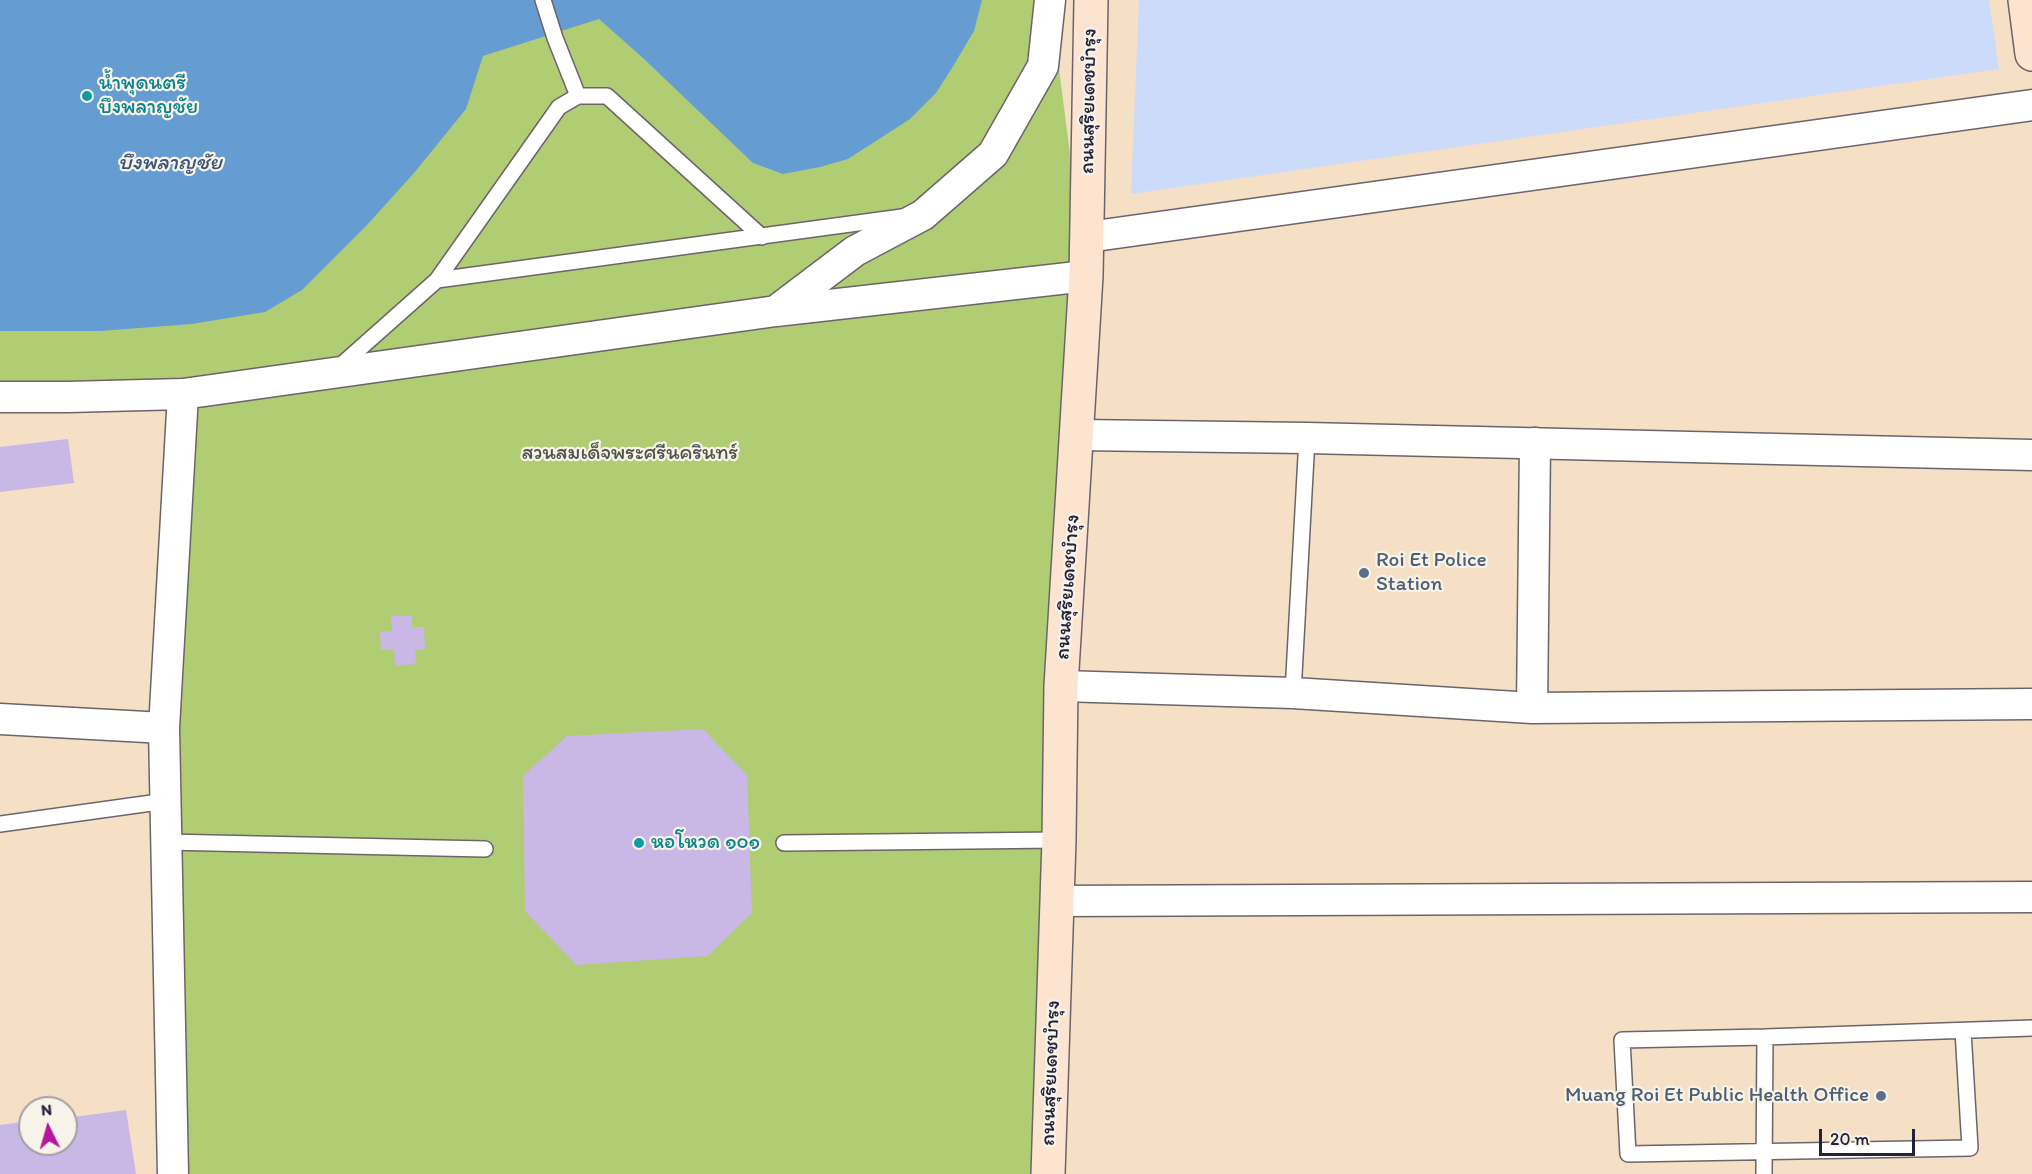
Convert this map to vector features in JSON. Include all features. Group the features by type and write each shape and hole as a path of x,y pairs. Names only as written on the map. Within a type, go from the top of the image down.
{"main road":[{"name":"ถนนสุริยเดชบำรุง","path":"1048,1174 1059,840 1061,686 1078,435 1088,237 1091,0"},
{"path":"2025,0 2032,54"}],"street":[{"path":"776,311 855,251 923,214 993,153 1043,66 1050,0"},
{"path":"1088,237 2032,105"},
{"path":"0,397 183,394 776,311 1086,276"},
{"path":"173,1174 164,728 183,394"},
{"path":"1078,435 1307,438 2032,455"},
{"path":"1532,708 1535,443"},
{"path":"1061,686 1293,693 1532,708 2032,704"},
{"path":"0,719 164,728"},
{"path":"1057,901 2032,897"}],"lane":[{"path":"543,0 578,96"},
{"path":"333,373 437,280 559,107 578,96 607,96 762,237"},
{"path":"437,280 923,214"},
{"path":"1293,693 1307,438"},
{"path":"0,824 166,801"},
{"path":"784,843 1059,840"},
{"path":"166,842 485,849"},
{"path":"1963,1031 1970,1148 1628,1154 1622,1040 2032,1028"},
{"path":"1764,1174 1765,1037"}],"shaded area":[{"path":"1139,0 1989,0 1999,69 1131,194"}],"green space":[{"name":"สวนสมเด็จพระศรีนครินทร์","path":"0,0 1050,0 1086,276 1049,1174 175,1174 183,395 0,397"}],"water":[{"name":"บึงพลาญชัย","path":"0,0 982,0 974,31 936,93 910,119 848,159 783,174 753,163 599,19 483,56 466,109 414,173 367,225 302,290 265,312 192,324 100,331 0,331"}],"building":[{"path":"68,439 74,483 0,492 0,447"},
{"path":"391,616 412,616 412,627 424,627 425,650 415,650 416,664 395,666 394,650 381,650 380,632 392,631"},
{"path":"703,729 747,775 752,913 708,956 576,965 525,911 523,776 567,736"},
{"path":"126,1110 136,1174 0,1174 0,1125 18,1123 18,1156 78,1156 78,1116"}],"place":[{"name":"น้ำพุดนตรี บึงพลาญชัย","path":"87,96"},
{"name":"Roi Et Police Station","path":"1364,573"},
{"name":"หอโหวด ๑๐๑","path":"639,843"},
{"name":"Muang Roi Et Public Health Office","path":"1881,1096"}]}
